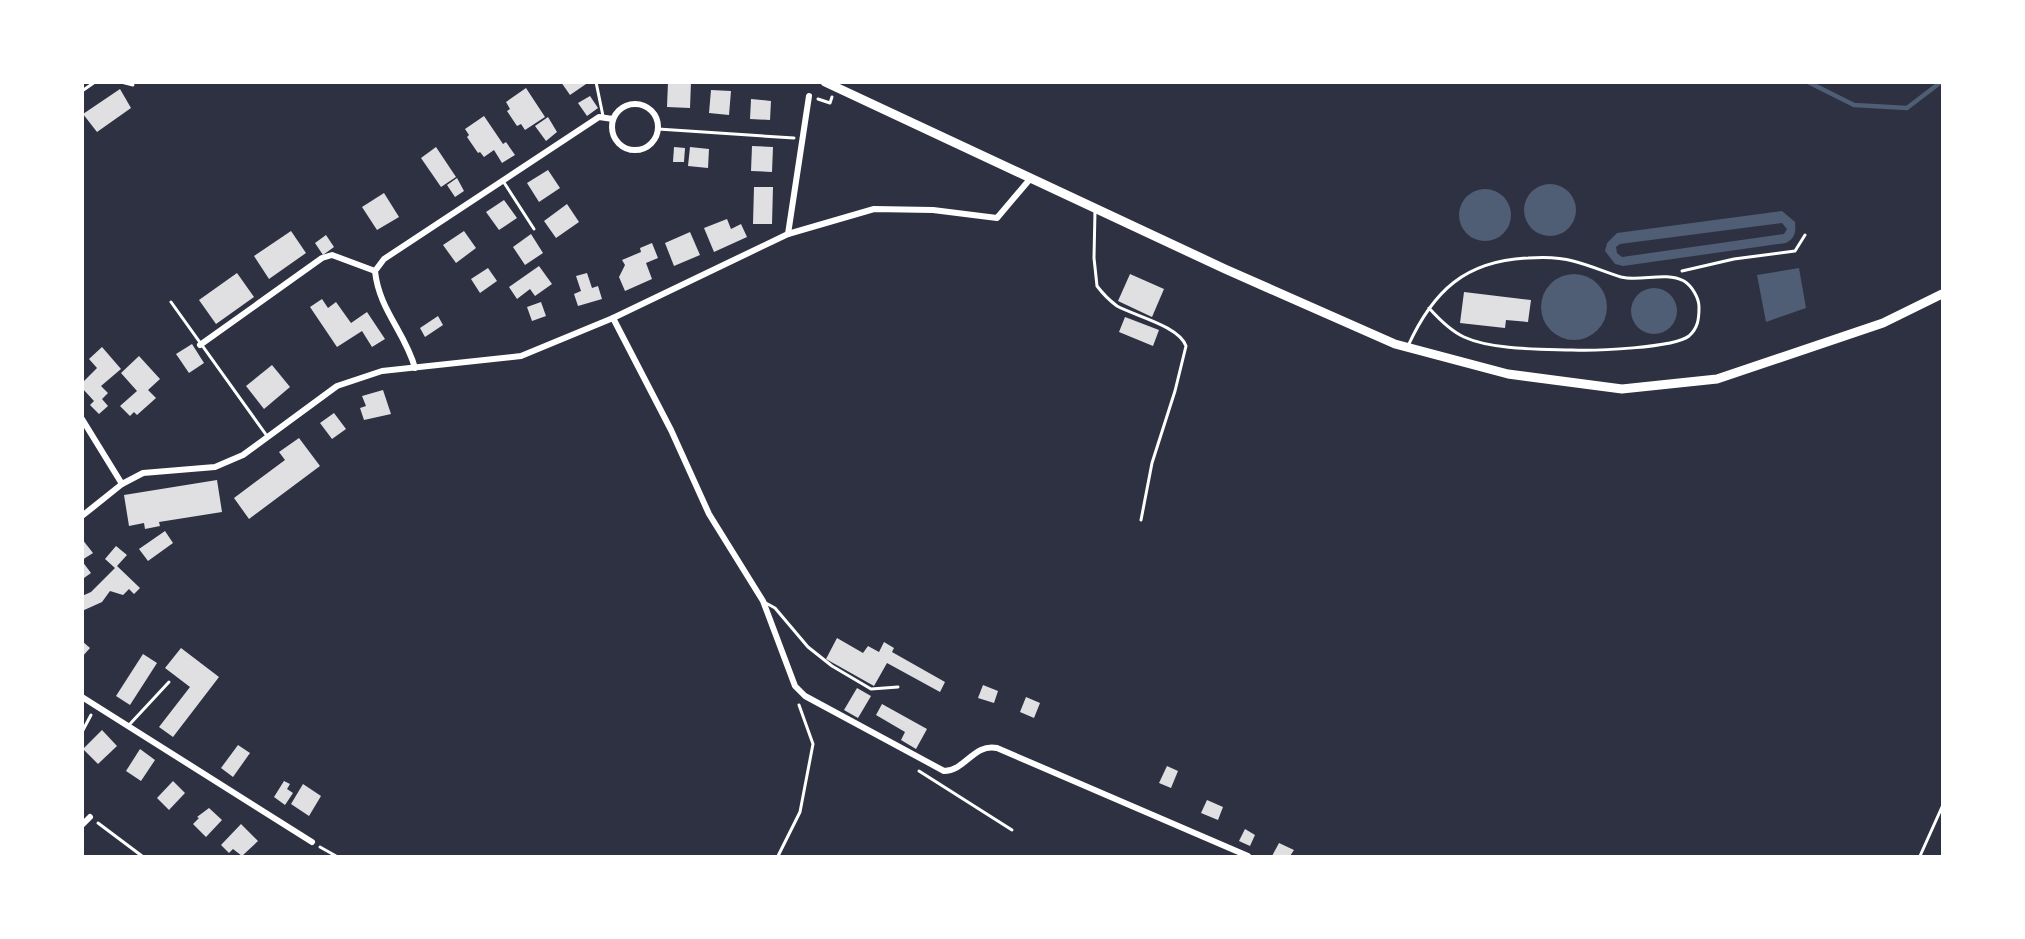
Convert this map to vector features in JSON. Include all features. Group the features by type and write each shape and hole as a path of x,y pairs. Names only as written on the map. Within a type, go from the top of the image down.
{"main road":[{"path":"825,82 1096,209 1407,348 1508,374 1622,390 1717,378 1883,323 1942,294"}],"street":[{"path":"788,234 809,96"},
{"path":"633,104 646,106 655,116 658,129 654,139 646,147 635,150 625,148 616,140 612,130 613,119 621,108 633,104"},
{"path":"415,368 409,347 390,318 377,291 375,271 384,259 599,117 613,119"},
{"path":"82,516 122,484 144,472 215,467 243,455 337,386 382,371 521,356 613,318 788,234 874,208 933,210 997,219 1030,178"},
{"path":"200,345 322,258 332,255 375,271"},
{"path":"613,318 671,430 710,514 763,601 795,686 805,696 944,771 954,771 981,749 997,748 1030,765 1248,856"},
{"path":"82,419 122,484"},
{"path":"82,697 312,842"},
{"path":"82,825 90,817"}],"lane":[{"path":"82,91 95,82"},
{"path":"121,82 133,85"},
{"path":"596,82 603,118"},
{"path":"503,181 534,229"},
{"path":"1096,209 1094,258 1096,286 1119,307 1172,331 1184,339 1186,346 1178,382 1152,463 1141,520"},
{"path":"1407,348 1429,308 1453,281 1479,266 1509,259 1571,260 1622,277 1666,277 1684,281 1693,290 1700,304 1699,323 1688,337 1672,343 1589,351 1512,347 1464,337 1429,308"},
{"path":"171,302 268,438"},
{"path":"763,601 775,608 808,647 832,666 871,689 898,687"},
{"path":"128,726 169,682"}],"path":[{"path":"809,96 830,103 836,88"},
{"path":"658,129 803,139"},
{"path":"1666,277 1692,268 1795,251 1805,235"},
{"path":"778,856 800,812 813,744 798,702 808,707"},
{"path":"82,732 95,706"},
{"path":"914,768 1012,830"},
{"path":"1920,856 1942,807"},
{"path":"90,817 142,856"},
{"path":"312,842 336,856"}],"water":[{"path":"1545,184 1555,184 1569,191 1576,210 1569,229 1555,236 1545,236 1535,232 1528,225 1524,215 1524,205 1528,195 1535,188"},
{"path":"1480,189 1490,189 1500,193 1507,200 1511,215 1507,230 1500,237 1490,241 1480,241 1470,237 1463,230 1459,220 1459,210 1463,200 1470,193"},
{"path":"1782,211 1795,222 1793,237 1786,243 1623,266 1615,264 1605,251 1607,243 1617,233","holes":["1782,223 1787,229 1784,234 1622,257 1617,253 1616,247 1620,244"]},
{"path":"1799,268 1806,308 1766,322 1757,275"},
{"path":"1574,274 1587,277 1597,284 1604,294 1607,307 1604,320 1597,330 1587,337 1574,340 1561,337 1551,330 1544,320 1541,307 1544,294 1551,284 1561,277"},
{"path":"1654,288 1663,289 1671,294 1676,302 1676,320 1671,328 1663,333 1654,334 1645,333 1637,328 1632,320 1631,311 1632,302 1637,294 1645,289"}],"building":[{"path":"561,82 589,82 570,95"},
{"path":"668,82 691,82 690,108 667,107"},
{"path":"526,88 545,117 525,130 521,124 517,126 507,111 510,109 506,102"},
{"path":"120,89 131,108 97,132 83,114"},
{"path":"711,90 731,91 729,115 709,113"},
{"path":"590,96 598,108 587,116 578,103"},
{"path":"751,99 771,101 770,120 750,119"},
{"path":"484,116 503,144 506,142 515,155 502,163 494,150 484,157 480,152 478,153 467,137 469,135 465,129"},
{"path":"548,117 557,132 546,141 535,126"},
{"path":"752,146 773,147 772,172 751,171"},
{"path":"436,147 456,177 441,187 421,158"},
{"path":"674,147 685,148 684,162 673,162"},
{"path":"690,147 709,149 708,168 688,166"},
{"path":"548,170 560,188 539,202 527,183"},
{"path":"457,178 464,191 455,197 447,185"},
{"path":"754,187 773,187 772,224 753,224"},
{"path":"384,193 399,217 377,230 362,207"},
{"path":"504,200 517,218 499,230 486,212"},
{"path":"567,204 579,222 556,238 544,221"},
{"path":"727,219 731,229 741,224 747,237 714,252 704,228"},
{"path":"291,231 306,253 269,279 254,256"},
{"path":"464,231 476,248 456,263 443,245"},
{"path":"690,232 700,255 674,266 665,243"},
{"path":"531,234 543,253 525,265 513,247"},
{"path":"326,235 334,247 323,255 315,243"},
{"path":"652,243 658,258 646,263 652,279 625,291 619,277 625,265 622,260 641,252 640,248"},
{"path":"539,266 552,284 535,296 530,289 517,299 509,287"},
{"path":"488,268 497,281 480,293 471,279"},
{"path":"237,273 254,297 216,324 199,300"},
{"path":"587,273 592,288 598,286 602,299 578,306 574,294 581,291 576,276"},
{"path":"1130,274 1164,289 1152,317 1118,301"},
{"path":"1464,292 1531,300 1528,322 1506,320 1505,328 1460,323"},
{"path":"322,299 328,308 336,302 351,323 367,312 385,339 372,347 362,331 337,347 310,307"},
{"path":"541,302 546,316 532,321 527,307"},
{"path":"438,316 443,325 425,337 420,328"},
{"path":"1125,317 1159,330 1153,346 1119,332"},
{"path":"192,344 204,363 189,373 176,354"},
{"path":"102,347 121,369 101,386 108,393 102,399 108,406 99,414 90,405 94,401 82,388 82,383 97,368 89,359"},
{"path":"139,356 160,379 148,390 156,398 137,415 134,412 130,416 120,406 137,391 121,373"},
{"path":"272,365 290,387 264,409 246,386"},
{"path":"383,390 391,414 364,420 360,408 366,406 362,396"},
{"path":"334,413 346,429 332,439 320,423"},
{"path":"299,438 320,466 249,519 234,498 285,460 279,452"},
{"path":"217,480 222,512 159,522 160,526 145,529 144,523 129,526 124,495"},
{"path":"165,531 173,543 148,561 139,549"},
{"path":"82,539 93,553 82,560"},
{"path":"116,546 127,555 117,566 140,588 134,594 129,589 123,595 110,591 102,602 82,611 82,596 91,592 115,568 105,559"},
{"path":"82,561 91,573 84,578 82,575"},
{"path":"837,638 863,653 868,646 879,652 884,642 894,648 892,652 945,682 940,692 887,663 874,686 826,659"},
{"path":"82,641 90,648 82,657"},
{"path":"181,648 219,677 173,737 159,727 190,687 165,668"},
{"path":"143,654 157,663 130,705 116,696"},
{"path":"983,685 998,691 994,703 978,698"},
{"path":"857,688 871,696 858,718 844,710"},
{"path":"1026,697 1040,703 1034,718 1020,712"},
{"path":"882,704 927,729 916,749 901,740 905,732 876,715"},
{"path":"102,730 117,746 98,764 83,749"},
{"path":"238,745 250,753 233,777 221,768"},
{"path":"140,749 155,760 141,781 126,771"},
{"path":"1167,766 1178,771 1171,788 1159,783"},
{"path":"173,781 185,793 169,810 157,798"},
{"path":"284,781 290,784 287,789 293,793 285,805 274,797"},
{"path":"303,784 321,796 309,816 291,804"},
{"path":"1207,800 1223,807 1218,820 1201,813"},
{"path":"209,808 222,820 206,837 193,824 199,818 197,817"},
{"path":"241,824 258,841 242,856 233,849 229,853 221,845"},
{"path":"1245,829 1255,835 1250,846 1239,841"},
{"path":"1279,843 1294,850 1290,856 1272,856"}],"waterway":[{"path":"1808,82 1854,105 1907,108 1941,82"}]}
